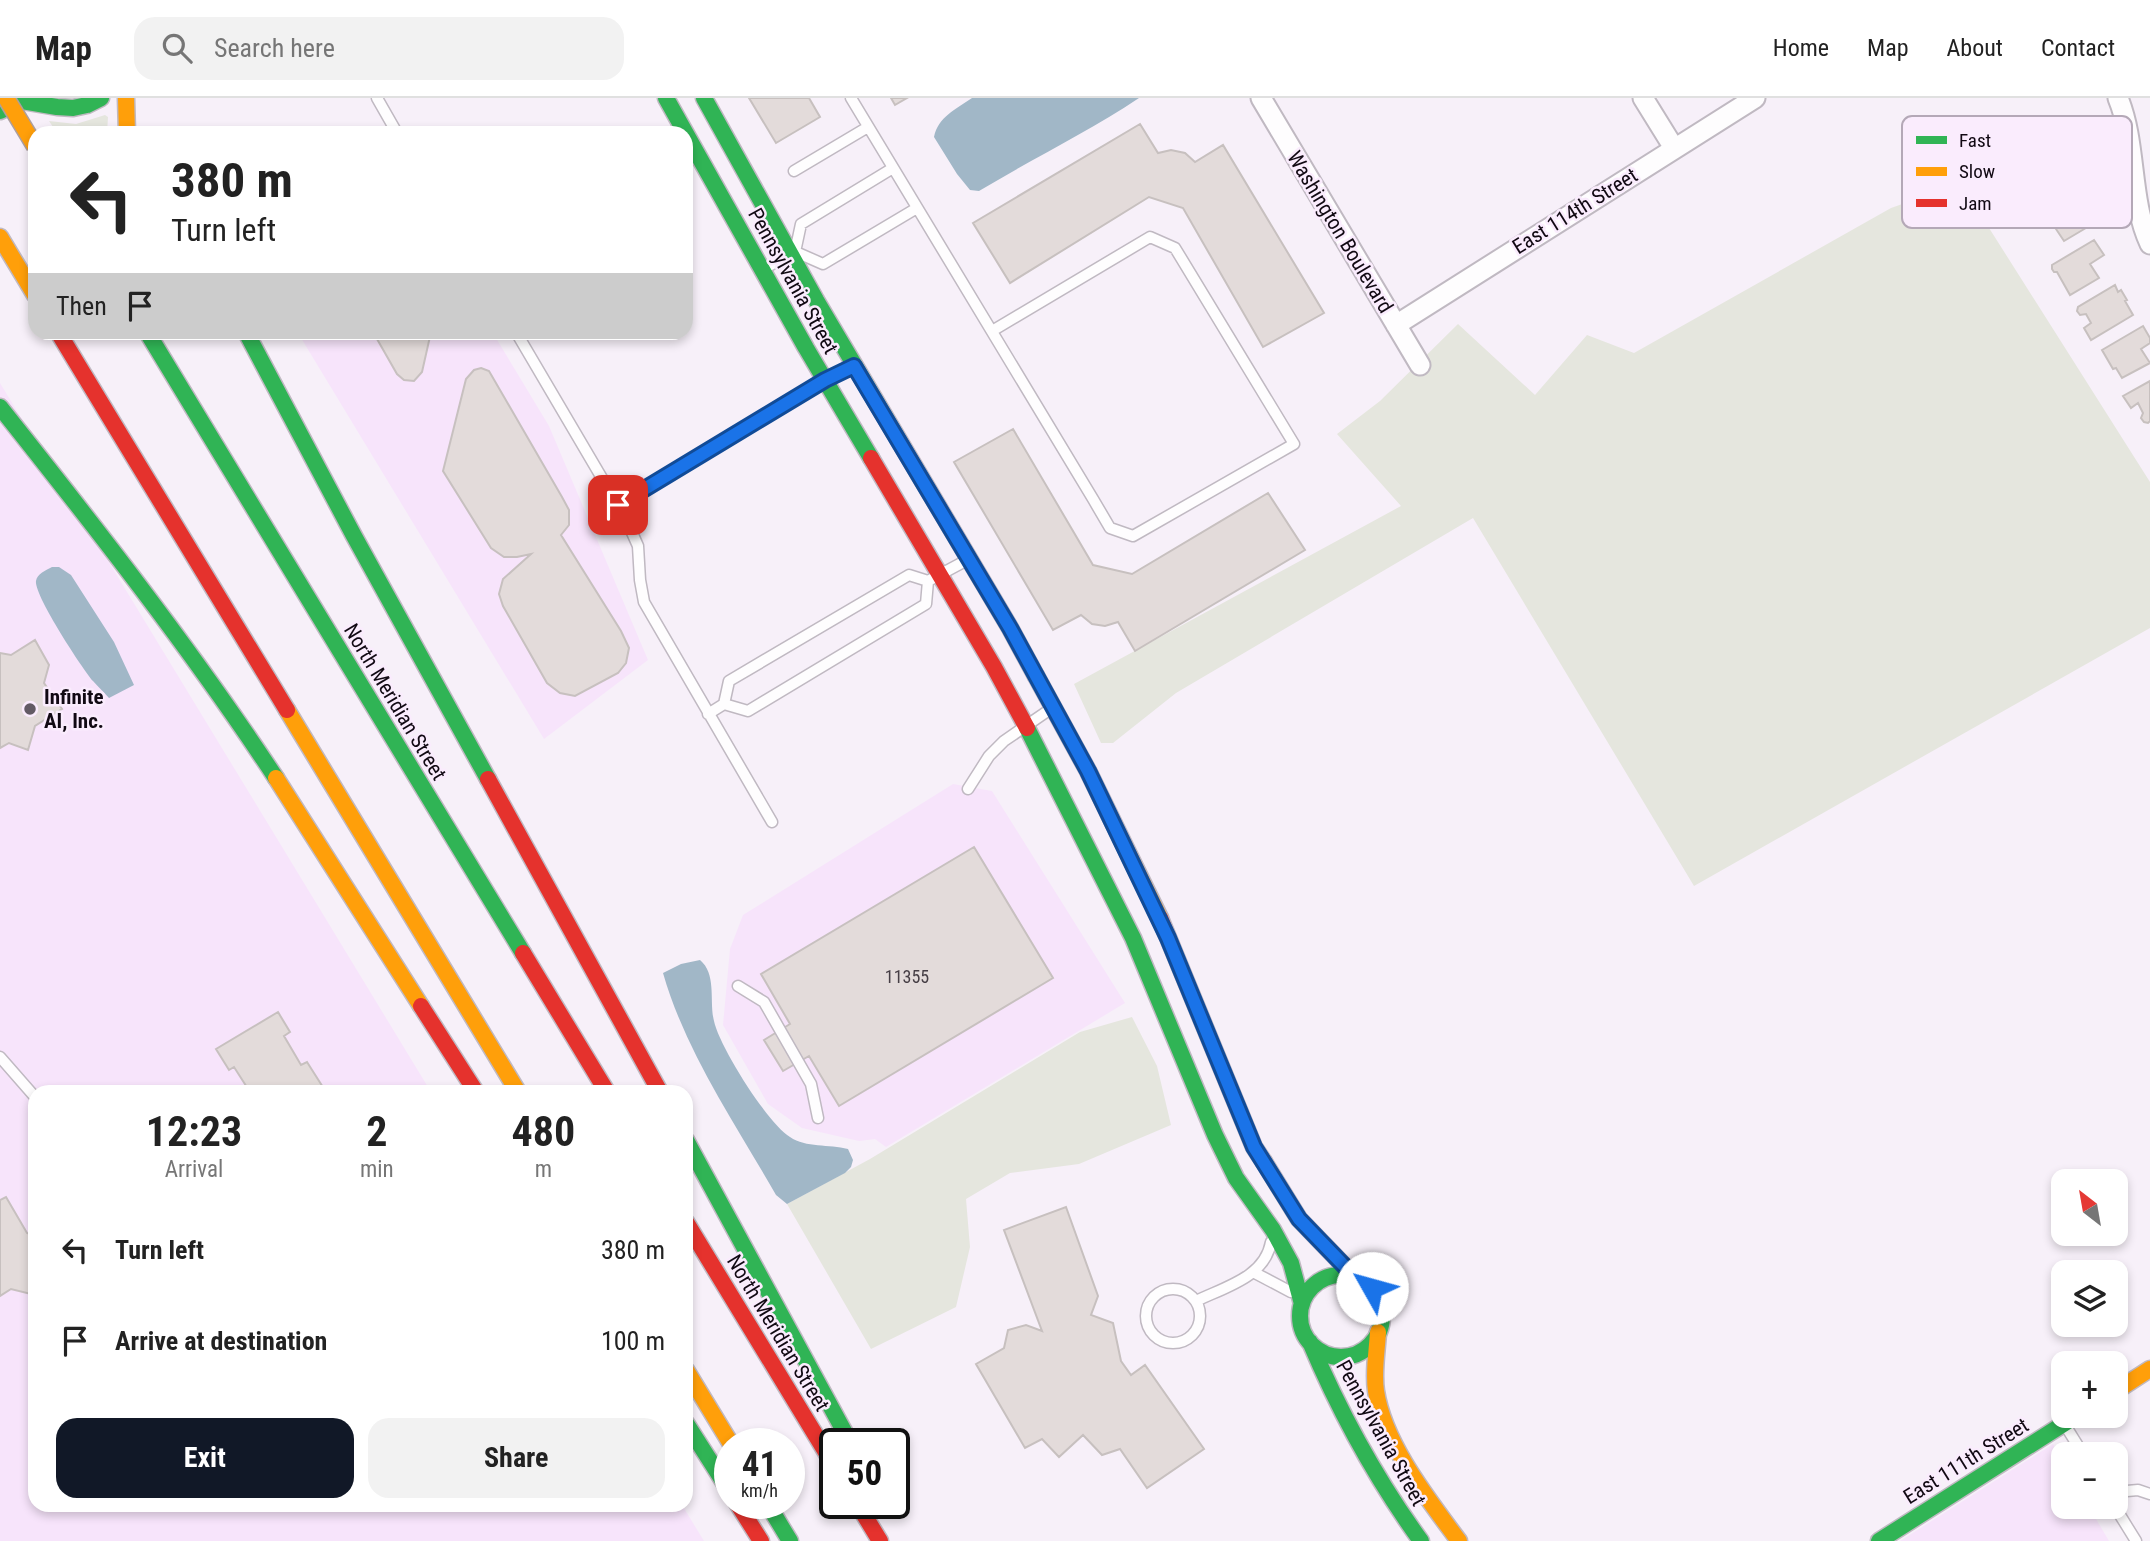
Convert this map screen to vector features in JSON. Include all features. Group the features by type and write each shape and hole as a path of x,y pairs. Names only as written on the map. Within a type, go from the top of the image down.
{"main road":[{"path":"6,98 28,134"},
{"path":"0,111 16,102 74,108 89,105 102,98"},
{"path":"127,98 127,126"},
{"name":"Pennsylvania Street","path":"666,98 689,126"},
{"name":"Pennsylvania Street","path":"704,98 707,148 762,270 934,579 1025,725 1073,816 1133,939 1215,1135 1236,1178 1273,1230 1291,1263 1301,1301"},
{"name":"Pennsylvania Street","path":"693,131 793,253 854,366 1054,707 1110,814 1168,938 1254,1147 1299,1219 1355,1277"},
{"path":"0,237 28,283"},
{"path":"63,340 513,1085"},
{"name":"North Meridian Street","path":"152,340 603,1085"},
{"path":"250,340 354,536 656,1085"},
{"path":"0,407 132,574 228,705 472,1085"},
{"path":"693,1153 842,1428"},
{"name":"North Meridian Street","path":"693,1234 819,1441"},
{"path":"1335,1275 1355,1277 1372,1288 1379,1299 1382,1312 1378,1332 1366,1349 1353,1355 1340,1357 1326,1354 1314,1348 1300,1325 1301,1301 1311,1287 1322,1279 1335,1275"},
{"name":"Pennsylvania Street","path":"1378,1332 1375,1391 1381,1415 1432,1506 1459,1541"},
{"name":"Pennsylvania Street","path":"1310,1342 1345,1418 1384,1490 1421,1541"},
{"path":"2128,1383 2150,1369"},
{"path":"693,1382 721,1428"},
{"name":"East 111th Street","path":"1879,1541 2057,1428"},
{"path":"693,1434 714,1467"},
{"path":"747,1519 761,1541"},
{"path":"777,1519 790,1541"},
{"path":"867,1519 880,1541"}],"street":[{"name":"Washington Boulevard","path":"1261,98 1420,365"},
{"path":"1643,98 1674,148"},
{"name":"East 114th Street","path":"1396,325 1755,98"},
{"path":"2118,98 2123,116"},
{"path":"2132,161 2140,216 2150,244"}],"lane":[{"path":"377,98 393,126"},
{"path":"851,98 1110,528 1133,536 1294,444 1175,248 1150,237 992,331"},
{"path":"794,171 868,127"},
{"path":"762,270 793,253 801,224 893,168"},
{"path":"793,253 823,264 917,208"},
{"path":"521,340 633,533 638,546 640,580 645,602 772,822"},
{"path":"618,505 825,380 854,366"},
{"path":"708,714 723,704 729,681 909,575 934,579 969,559"},
{"path":"723,704 748,711 926,604 934,579"},
{"path":"968,789 989,756 1004,741 1054,707"},
{"path":"738,986 764,1002 811,1084 818,1118"},
{"path":"0,1057 28,1089"},
{"path":"1196,1301 1255,1273 1266,1261 1273,1230"},
{"path":"1255,1273 1285,1287 1301,1301"},
{"path":"1171,1290 1188,1294 1196,1301 1200,1316 1199,1325 1189,1338 1181,1342 1165,1342 1150,1331 1146,1313 1154,1297 1171,1290"},
{"path":"2128,1491 2138,1490 2150,1494"},
{"path":"2122,1519 2136,1541"}],"shaded area":[{"path":"105,115 108,117 107,126 52,126 49,121 76,124"},
{"path":"1902,204 1902,228 1989,228 2150,482 2150,628 1694,886 1473,518 1176,693 1113,743 1101,743 1074,684 1401,506 1337,434 1380,401 1458,324 1535,395 1587,335 1634,353"},
{"path":"302,340 497,340 549,426 648,660 544,739"},
{"path":"0,383 427,1085 28,1085 28,1512 686,1512 704,1541 0,1541"},
{"path":"953,784 992,791 1125,1003 886,1147 875,1139 859,1141 802,1128 768,1104 723,1025 730,949 743,915"},
{"path":"1132,1017 1157,1066 1171,1125 1079,1164 1010,1173 966,1199 970,1247 956,1307 871,1349 787,1204 870,1159 1080,1032"},
{"path":"2051,1445 2051,1519 2096,1519 2109,1541 1900,1541"}],"water":[{"path":"972,98 1139,98 979,191 970,190 934,137 939,124"},
{"path":"52,567 59,567 71,575 114,642 134,685 109,698 79,662 37,589 38,576"},
{"path":"700,960 711,980 714,1021 718,1033 746,1084 770,1117 790,1137 810,1144 848,1149 853,1160 845,1173 787,1204 776,1195 713,1087 673,1003 663,973 681,964"}],"building":[{"path":"749,98 809,98 820,117 776,143"},
{"path":"891,98 907,98 895,105"},
{"path":"1140,124 1158,153 1171,150 1185,153 1195,162 1223,145 1324,313 1263,347 1183,208 1149,197 1010,283 973,223"},
{"path":"2055,228 2086,228 2064,241"},
{"path":"2094,240 2104,255 2090,264 2099,278 2070,295 2052,265"},
{"path":"2115,285 2127,300 2125,301 2133,315 2091,340 2084,328 2091,323 2086,314 2080,315 2078,307"},
{"path":"2143,326 2150,343 2141,349 2150,363 2122,378 2102,350"},
{"path":"378,340 429,340 422,372 414,381 404,380 397,374"},
{"path":"481,368 489,371 569,510 569,525 561,535 629,648 626,663 618,673 575,696 560,693 547,683 503,606 499,594 503,579 531,554 504,557 491,548 443,471 466,379 474,370"},
{"path":"2150,381 2148,423 2141,418 2143,413 2138,403 2131,408 2123,396"},
{"path":"1013,429 1093,565 1132,574 1268,493 1305,550 1135,651 1118,622 1105,626 1092,624 1081,615 1053,630 954,462"},
{"path":"35,640 49,665 44,683 62,709 35,726 28,750 9,743 0,748 0,653 11,655"},
{"path":"974,847 1053,978 839,1106 809,1056 783,1071 764,1040 790,1024 761,974"},
{"path":"278,1012 290,1032 284,1036 301,1065 307,1062 322,1085 246,1085 234,1067 229,1070 216,1049"},
{"path":"6,1197 28,1233 28,1293 11,1289 0,1296 0,1200"},
{"path":"1066,1207 1098,1296 1091,1315 1113,1323 1121,1361 1131,1375 1145,1365 1204,1449 1147,1488 1120,1449 1102,1455 1083,1435 1059,1457 1042,1439 1025,1448 976,1364 1004,1348 1008,1330 1026,1325 1042,1331 1004,1230"}],"traffic: fast":[{"path":"0,111 22,101 73,108 101,98"},
{"path":"666,98 682,126"},
{"path":"704,98 816,300 1036,676"},
{"path":"693,146 871,458"},
{"path":"152,340 523,953"},
{"path":"250,340 354,536 488,779"},
{"path":"0,407 177,636 276,778"},
{"path":"1027,728 1133,938 1215,1135 1236,1178 1273,1230 1291,1263 1302,1304"},
{"path":"693,1153 842,1428"},
{"path":"1264,1162 1299,1219 1355,1277"},
{"path":"1341,1275 1357,1278 1370,1287 1379,1300 1382,1316 1379,1332 1370,1345 1357,1354 1341,1357 1325,1354 1312,1345 1303,1332 1300,1316 1303,1300 1312,1287 1325,1278 1341,1275"},
{"path":"1310,1342 1360,1445 1421,1541"},
{"path":"1879,1541 2057,1428"},
{"path":"693,1434 714,1467"},
{"path":"777,1519 790,1541"}],"traffic: slow":[{"path":"6,98 28,134"},
{"path":"126,98 127,126"},
{"path":"0,237 28,283"},
{"path":"1036,676 1088,771 1160,918"},
{"path":"287,710 514,1085"},
{"path":"276,778 421,1006"},
{"path":"1378,1332 1375,1384 1388,1431 1409,1470 1459,1541"},
{"path":"2128,1383 2150,1369"},
{"path":"693,1382 721,1428"}],"traffic: jam":[{"path":"63,340 287,710"},
{"path":"871,458 1027,728"},
{"path":"488,779 656,1085"},
{"path":"1160,918 1254,1147 1264,1162"},
{"path":"523,953 603,1085"},
{"path":"421,1006 472,1085"},
{"path":"693,1234 819,1441"},
{"path":"747,1519 761,1541"},
{"path":"867,1519 880,1541"}],"place":[{"name":"Infinite AI, Inc.","path":"30,709"}],"route":[{"path":"618,505 825,380 854,366 1010,628 1088,771 1168,938 1254,1147 1299,1219 1355,1277 1372,1288"}]}
